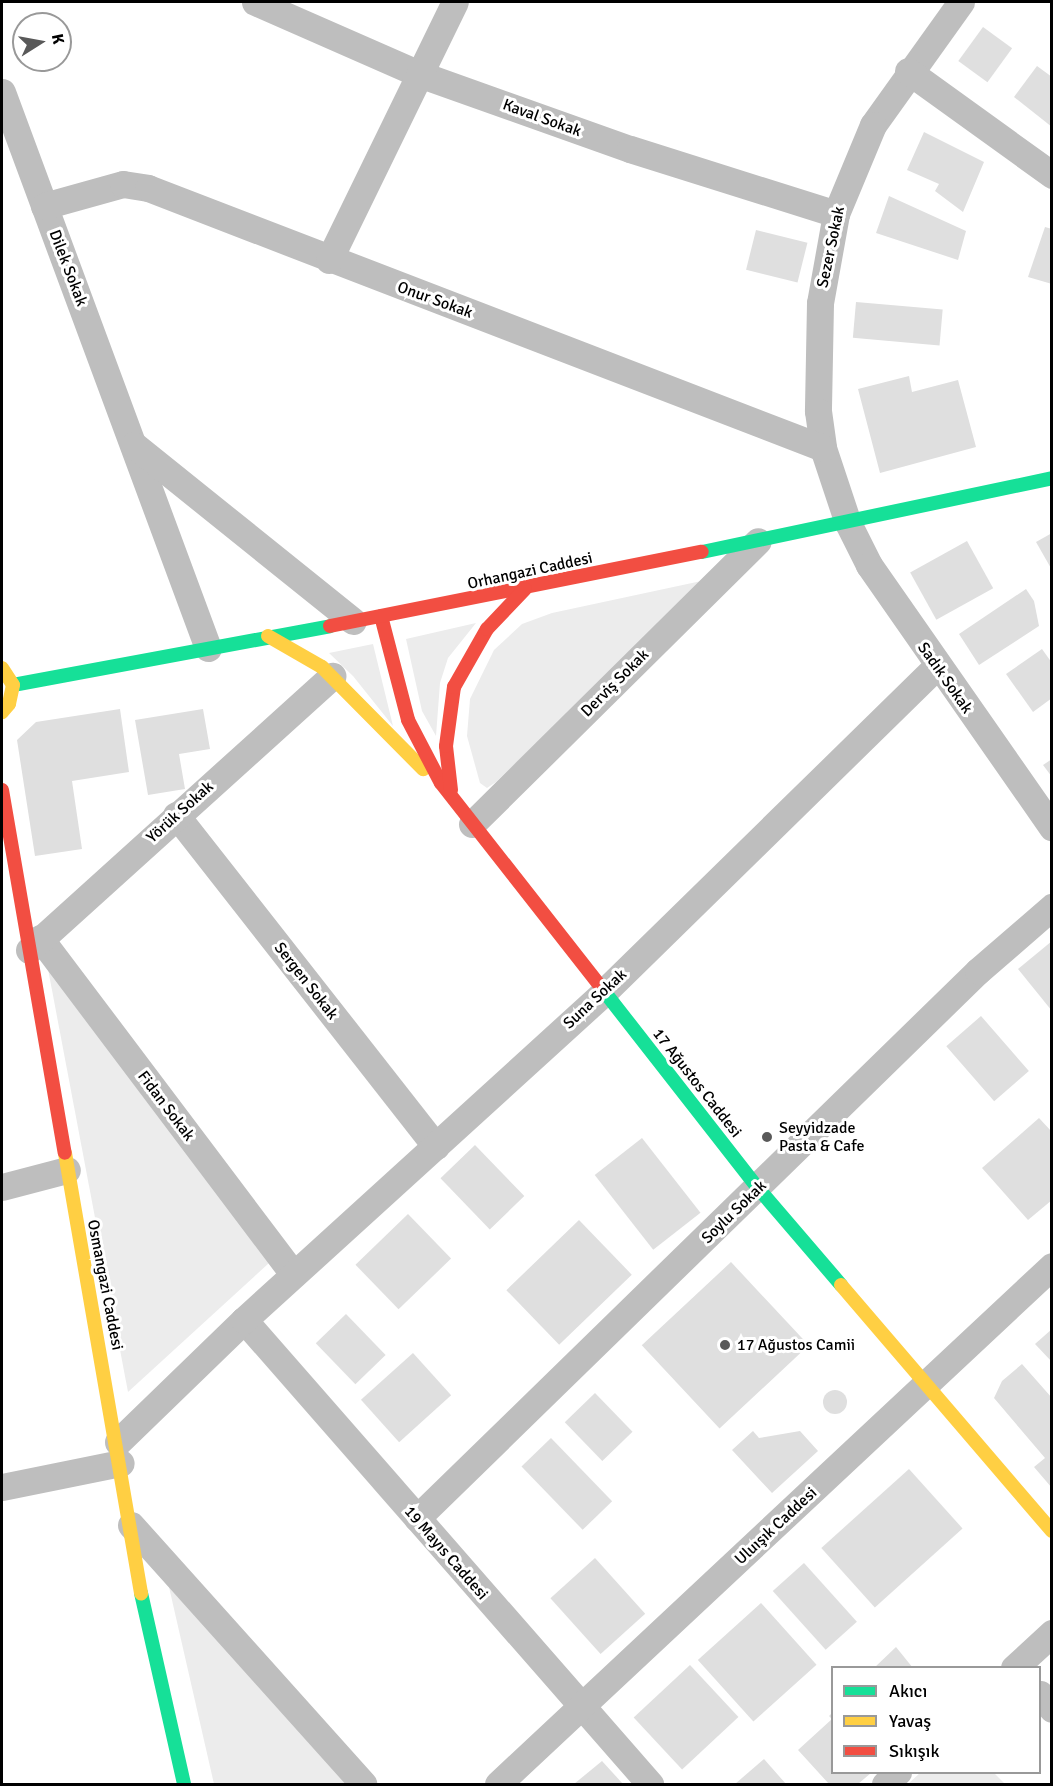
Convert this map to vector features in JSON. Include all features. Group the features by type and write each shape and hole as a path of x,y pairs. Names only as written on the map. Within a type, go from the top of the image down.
{"street":[{"name":"Kaval Sokak","path":"259,2 419,74 630,149 836,214"},
{"path":"329,261 455,2"},
{"name":"Sezer Sokak","path":"848,523 824,448 818,411 818,346 825,263 836,214 873,125 908,71 961,2"},
{"path":"908,71 1052,175"},
{"name":"Dilek Sokak","path":"2,92 208,648"},
{"name":"Onur Sokak","path":"44,206 110,186 135,184 329,261 824,448"},
{"path":"134,444 353,621"},
{"name":"Orhangazi Caddesi","path":"13,685 525,589 758,542 1052,478"},
{"name":"Sadık Sokak","path":"848,523 869,565 936,667 1052,827"},
{"name":"Derviş Sokak","path":"472,824 758,542"},
{"path":"452,798 446,746 454,687 487,629 525,589"},
{"name":"17 Ağustos Caddesi","path":"381,616 408,720 452,798 758,1188 924,1386 1052,1531"},
{"path":"268,636 332,676 452,798"},
{"name":"Suna Sokak","path":"119,1453 244,1320 604,992 936,667"},
{"path":"2,668 13,685 9,704 2,712"},
{"name":"Yörük Sokak","path":"34,944 332,676"},
{"name":"Osmangazi Caddesi","path":"2,790 9,888 34,944 66,1170 119,1453 154,1662 184,1785"},
{"name":"Sergen Sokak","path":"176,815 436,1146"},
{"name":"Soylu Sokak","path":"417,1518 978,971 1052,907"},
{"name":"Fidan Sokak","path":"34,944 293,1274"},
{"path":"2,1187 66,1170"},
{"name":"Uluışık Caddesi","path":"498,1785 581,1710 1052,1266"},
{"name":"19 Mayıs Caddesi","path":"244,1320 581,1710 650,1785"},
{"path":"2,1487 119,1453"},
{"path":"131,1525 363,1785"},
{"path":"1017,1666 1052,1633"},
{"path":"1041,1695 1052,1708"},
{"path":"885,1785 897,1774"}],"shaded area":[{"path":"706,580 496,782 487,788 480,783 467,736 470,699 494,650 522,624 552,613"},
{"path":"476,623 448,658 440,683 436,736 422,711 406,639"},
{"path":"373,644 393,726 353,676 329,653"},
{"path":"48,969 269,1263 128,1392"},
{"path":"169,1587 349,1784 214,1784"},
{"path":"919,1774 995,1774 1005,1784 908,1784"}],"building":[{"path":"983,27 1012,48 987,82 958,61"},
{"path":"1037,66 1052,77 1052,127 1014,97"},
{"path":"924,132 984,162 963,212 935,191 939,184 907,170"},
{"path":"889,196 966,231 958,260 876,233"},
{"path":"1045,227 1052,229 1052,284 1028,277"},
{"path":"756,230 807,243 798,283 746,270"},
{"path":"856,302 943,310 940,345 853,338"},
{"path":"909,376 912,392 958,380 976,447 880,473 858,389"},
{"path":"1052,533 1052,570 1036,542"},
{"path":"967,541 993,588 936,620 910,573"},
{"path":"1026,589 1034,601 1039,626 979,665 959,634"},
{"path":"1042,649 1052,663 1052,698 1033,712 1006,674"},
{"path":"120,709 129,772 72,781 82,849 35,856 17,740 36,722"},
{"path":"203,709 210,749 179,754 185,789 148,795 135,720"},
{"path":"1052,759 1052,777 1043,765"},
{"path":"1052,941 1052,1011 1018,969"},
{"path":"981,1016 1029,1071 994,1101 946,1046"},
{"path":"1039,1118 1052,1132 1052,1200 1028,1220 982,1168"},
{"path":"642,1138 700,1213 653,1250 595,1175"},
{"path":"475,1145 524,1196 490,1229 440,1178"},
{"path":"408,1214 451,1259 399,1309 355,1265"},
{"path":"579,1220 632,1275 559,1345 506,1290"},
{"name":"17 Ağustos Camii","path":"731,1262 809,1345 720,1429 642,1345"},
{"path":"346,1314 386,1355 355,1384 316,1343"},
{"path":"1052,1329 1052,1362 1035,1344"},
{"path":"413,1353 451,1395 399,1442 361,1400"},
{"path":"1022,1364 1052,1398 1052,1488 1034,1467 1045,1458 994,1398 1002,1381"},
{"path":"835,1390 844,1393 847,1402 844,1411 835,1414 826,1411 823,1402 826,1393"},
{"path":"595,1393 633,1432 602,1461 565,1422"},
{"path":"753,1431 759,1438 800,1431 818,1451 772,1493 732,1450"},
{"path":"551,1438 612,1501 583,1530 522,1466"},
{"path":"909,1469 963,1528 875,1607 821,1548"},
{"path":"595,1558 645,1614 601,1654 550,1598"},
{"path":"804,1563 857,1622 826,1650 773,1591"},
{"path":"761,1603 817,1665 753,1722 698,1660"},
{"path":"896,1647 911,1666 876,1666"},
{"path":"690,1665 738,1717 682,1769 634,1718"},
{"path":"831,1720 831,1774 870,1774 858,1784 829,1784 798,1750"},
{"path":"764,1759 786,1784 735,1784"},
{"path":"602,1761 623,1784 574,1784"}],"traffic: fast":[{"path":"702,552 1052,478"},
{"path":"13,685 330,626"},
{"path":"600,986 758,1188 841,1285"},
{"path":"141,1593 184,1784"}],"traffic: slow":[{"path":"268,636 322,667 423,769"},
{"path":"2,668 13,685 9,704 2,712"},
{"path":"65,1153 141,1593"},
{"path":"841,1285 1052,1531"}],"traffic: jam":[{"path":"330,626 702,552"},
{"path":"451,790 446,746 454,687 487,629 525,589"},
{"path":"381,616 408,720 441,783 600,986"},
{"path":"2,790 65,1153"}],"place":[{"name":"Seyyidzade Pasta & Cafe","path":"767,1137"},
{"name":"17 Ağustos Camii","path":"725,1345"}]}
